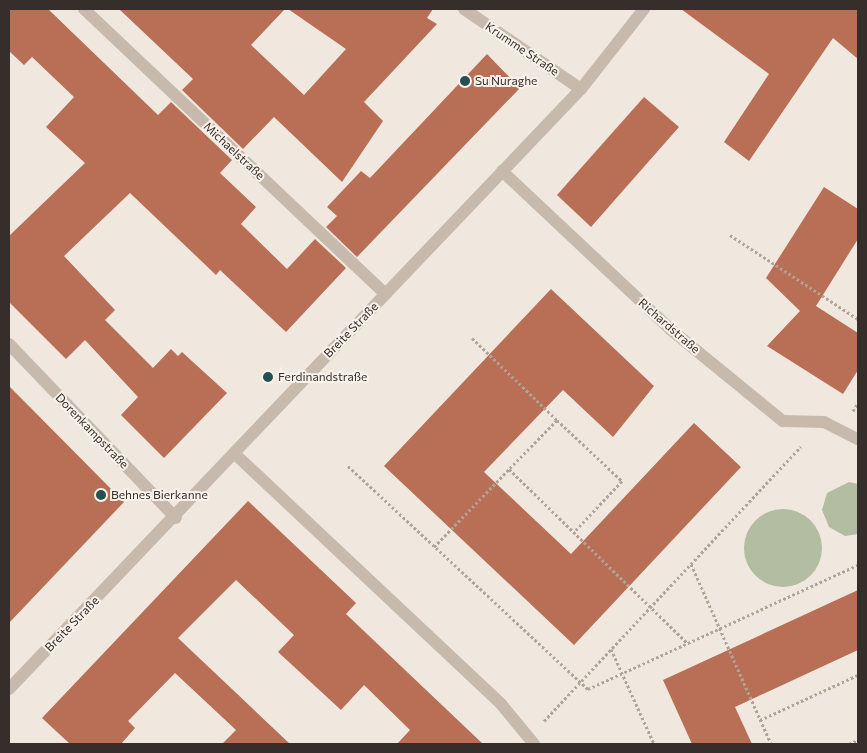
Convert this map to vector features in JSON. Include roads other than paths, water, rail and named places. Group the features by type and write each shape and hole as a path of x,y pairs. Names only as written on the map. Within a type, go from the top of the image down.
{"street":[{"name":"Michaelstraße","path":"84,9 385,294"},
{"name":"Krumme Straße","path":"464,9 581,88"},
{"name":"Breite Straße","path":"9,689 176,518 581,88 644,9"},
{"name":"Richardstraße","path":"502,171 670,329 783,421 824,422 858,439"},
{"name":"Dorenkampstraße","path":"9,344 176,518"},
{"path":"235,454 501,704 531,741"}],"place":[{"name":"Su Nuraghe","path":"465,81"},
{"name":"Ferdinandstraße","path":"268,377"},
{"name":"Behnes Bierkanne","path":"101,495"}]}
